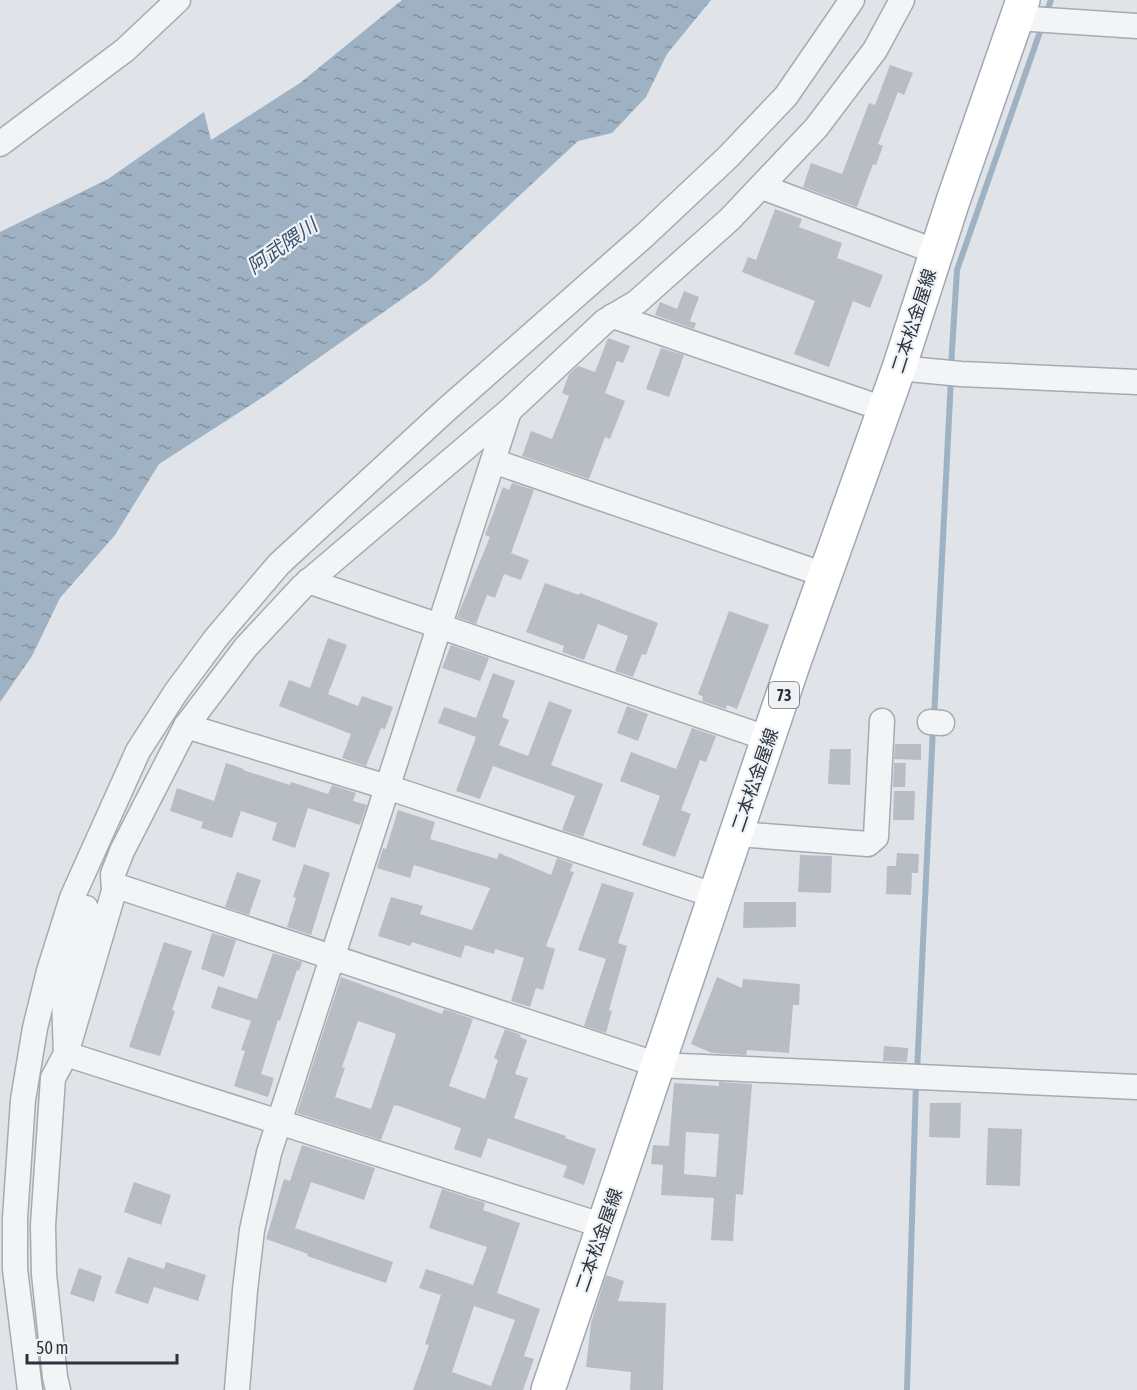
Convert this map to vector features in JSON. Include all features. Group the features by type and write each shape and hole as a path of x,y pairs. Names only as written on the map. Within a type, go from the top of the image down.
{"main road":[{"name":"二本松金屋線","path":"548,1390 937,252 1030,15"}],"street":[{"path":"0,144 125,50 178,0"},
{"path":"30,1390 15,1269 16,1185 24,1100 35,1028 49,971 72,898 138,751 176,692 216,638 279,564 447,409 645,235 728,157 786,96 852,0"},
{"path":"58,1390 44,1274 43,1225 53,1078 66,1054 109,912 114,891 113,874 122,851 186,726 246,647 308,581 509,411 605,321 637,302 730,219 762,187 816,128 874,50 902,0"},
{"path":"1030,15 1137,26"},
{"path":"762,187 937,252"},
{"path":"613,316 884,409"},
{"path":"898,368 952,373 1137,382"},
{"path":"237,1390 252,1230 269,1153 509,411"},
{"path":"493,461 825,575"},
{"path":"308,581 769,739"},
{"path":"737,834 868,844 876,837 882,721"},
{"path":"186,726 387,788 716,896"},
{"path":"66,1054 63,998 87,905 94,863 90,856"},
{"path":"114,885 658,1065 1137,1087"},
{"path":"66,1054 604,1226"}],"water":[{"name":"阿武隈川","path":"402,0 711,0 667,54 646,97 612,133 578,141 429,280 269,393 159,464 115,535 60,598 32,656 0,702 0,232 108,179 204,112 211,140 300,83"}],"building":[{"path":"890,65 913,73 904,95 898,92 878,144 883,146 876,165 873,164 857,207 803,187 811,163 842,174 869,103 875,105"},
{"path":"775,209 802,219 799,227 842,243 837,258 883,275 870,308 853,301 829,367 794,354 815,301 742,272 748,257 756,260"},
{"path":"684,291 699,297 690,321 696,323 694,329 655,315 660,302 677,309"},
{"path":"608,338 630,346 623,363 617,361 605,393 625,401 610,439 605,437 589,479 522,456 531,431 552,439 569,396 562,393 569,374 578,366 595,372"},
{"path":"661,348 684,355 669,397 646,389"},
{"path":"512,483 534,490 511,553 529,560 521,580 504,574 495,598 487,595 476,624 457,617 490,537 485,535 503,487 509,490"},
{"path":"545,583 579,595 580,593 658,623 646,655 642,654 633,677 615,671 628,636 598,624 584,660 562,652 564,646 526,632"},
{"path":"729,611 769,625 737,709 727,705 726,709 702,701 703,697 698,694"},
{"path":"328,638 347,645 328,694 358,706 362,696 393,707 385,729 381,728 366,766 342,758 351,734 279,706 289,680 310,688"},
{"path":"451,645 489,658 480,681 442,668"},
{"path":"493,673 515,681 502,717 509,720 499,745 528,756 549,701 572,710 551,765 603,784 583,837 562,830 575,796 493,766 480,799 456,791 476,737 438,723 444,707 476,718"},
{"path":"627,706 648,714 638,741 617,733"},
{"path":"692,728 716,736 706,762 700,760 681,810 691,814 675,857 642,845 660,796 620,781 631,752 676,769"},
{"path":"895,744 921,744 921,760 894,759"},
{"path":"830,749 851,749 850,785 828,784"},
{"path":"226,763 290,785 291,782 328,794 332,785 356,793 353,801 367,805 360,825 308,808 295,848 272,840 277,823 241,811 232,838 201,828 203,822 170,811 177,788 214,801"},
{"path":"894,763 906,763 905,787 893,787"},
{"path":"894,791 915,791 914,820 893,820"},
{"path":"398,810 435,822 430,839 497,859 499,853 551,875 557,858 573,864 570,871 574,872 546,946 555,949 543,990 536,988 530,1007 511,1001 524,958 495,949 494,954 465,945 461,958 412,942 410,946 378,936 391,897 423,906 420,914 472,930 490,888 414,865 410,878 377,868 383,848 386,849"},
{"path":"897,853 919,854 918,873 912,873 911,895 886,894 887,866 896,866"},
{"path":"800,855 832,856 831,893 798,892"},
{"path":"304,864 330,873 311,935 287,927 296,898 293,897"},
{"path":"237,872 261,880 249,915 225,907"},
{"path":"602,883 634,893 618,943 627,946 609,1010 612,1011 606,1033 584,1026 606,959 578,950"},
{"path":"744,902 796,902 796,927 743,928"},
{"path":"212,933 236,940 224,977 201,969"},
{"path":"164,942 192,951 172,1010 175,1011 160,1056 129,1047"},
{"path":"273,953 302,962 299,971 297,970 280,1021 278,1020 261,1074 274,1078 268,1097 234,1086 245,1051 241,1050 251,1021 211,1008 218,986 257,999"},
{"path":"341,977 442,1014 444,1009 473,1019 449,1086 485,1099 498,1060 494,1058 505,1029 521,1035 520,1037 527,1040 515,1074 528,1078 514,1118 596,1149 584,1185 563,1177 567,1166 488,1138 481,1158 454,1149 461,1128 399,1106 394,1105 381,1140 297,1113","holes":["358,1021 396,1034 371,1109 335,1097 345,1068 342,1067"]},
{"path":"717,977 742,988 743,979 800,984 799,1005 793,1005 789,1053 747,1050 746,1055 712,1053 691,1044"},
{"path":"884,1046 908,1048 907,1062 883,1061"},
{"path":"719,1082 752,1084 743,1195 736,1194 733,1241 711,1240 714,1198 661,1195 663,1165 651,1164 653,1145 669,1146 674,1083 719,1086","holes":["686,1132 719,1134 716,1177 684,1174"]},
{"path":"930,1103 961,1103 960,1138 929,1137"},
{"path":"988,1128 1022,1129 1020,1186 986,1185"},
{"path":"302,1145 375,1168 364,1200 311,1182 295,1228 393,1262 386,1283 307,1256 308,1254 266,1239 284,1179 290,1181"},
{"path":"134,1182 171,1195 161,1225 124,1212"},
{"path":"442,1189 485,1203 483,1210 520,1223 497,1293 540,1309 524,1356 534,1359 523,1390 413,1390 429,1345 425,1344 441,1295 419,1288 426,1269 473,1285 487,1247 429,1228","holes":["474,1306 515,1320 491,1386 452,1372"]},
{"path":"128,1257 164,1269 166,1262 206,1275 198,1301 154,1287 148,1304 115,1293"},
{"path":"79,1268 102,1276 94,1302 70,1294"},
{"path":"606,1275 624,1281 618,1301 666,1303 663,1390 630,1390 631,1372 586,1367 591,1323"}],"waterway":[{"path":"1046,14 1051,0"},
{"path":"951,367 957,270 1042,26"},
{"path":"934,718 951,378"},
{"path":"917,1072 933,728"},
{"path":"907,1390 916,1082"}]}
